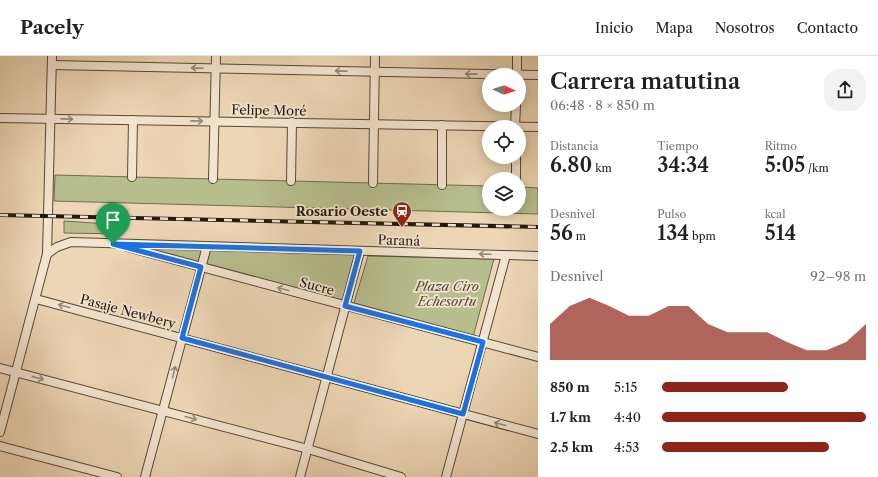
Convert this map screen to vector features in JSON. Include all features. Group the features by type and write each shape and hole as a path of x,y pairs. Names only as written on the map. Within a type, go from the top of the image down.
{"street":[{"path":"0,432 47,254 52,56"},
{"path":"213,179 216,56"},
{"path":"373,183 375,56"},
{"path":"517,68 518,56"},
{"path":"52,65 482,74"},
{"path":"526,75 538,75"},
{"name":"Felipe Moré","path":"0,118 482,126"},
{"path":"132,177 133,120"},
{"path":"291,181 292,122"},
{"path":"442,125 442,185"},
{"name":"Felipe Moré","path":"526,126 538,126"},
{"name":"Paraná","path":"47,254 57,247 71,242 538,256"},
{"name":"Sucre","path":"113,244 538,357"},
{"path":"145,477 164,411 207,246"},
{"path":"300,477 360,251"},
{"path":"446,477 506,255"},
{"name":"Pasaje Newbery","path":"36,299 538,434"},
{"path":"0,368 308,449 401,477"},
{"path":"0,446 117,477"}],"green space":[{"path":"55,175 482,186 482,212 54,201"},
{"path":"526,187 538,188 538,214 526,214"},
{"path":"64,221 123,225 123,234 64,233"},
{"path":"134,247 202,249 199,263"},
{"path":"210,248 355,253 342,302 205,266"},
{"name":"Plaza Ciro Echesortu","path":"368,256 494,259 473,337 354,303"}],"railway":[{"path":"0,215 538,227"}],"place":[{"name":"Rosario Oeste","path":"402,228"}],"route":[{"path":"113,244 360,251 345,306 483,342 463,414 182,338 201,267 113,244"}]}
